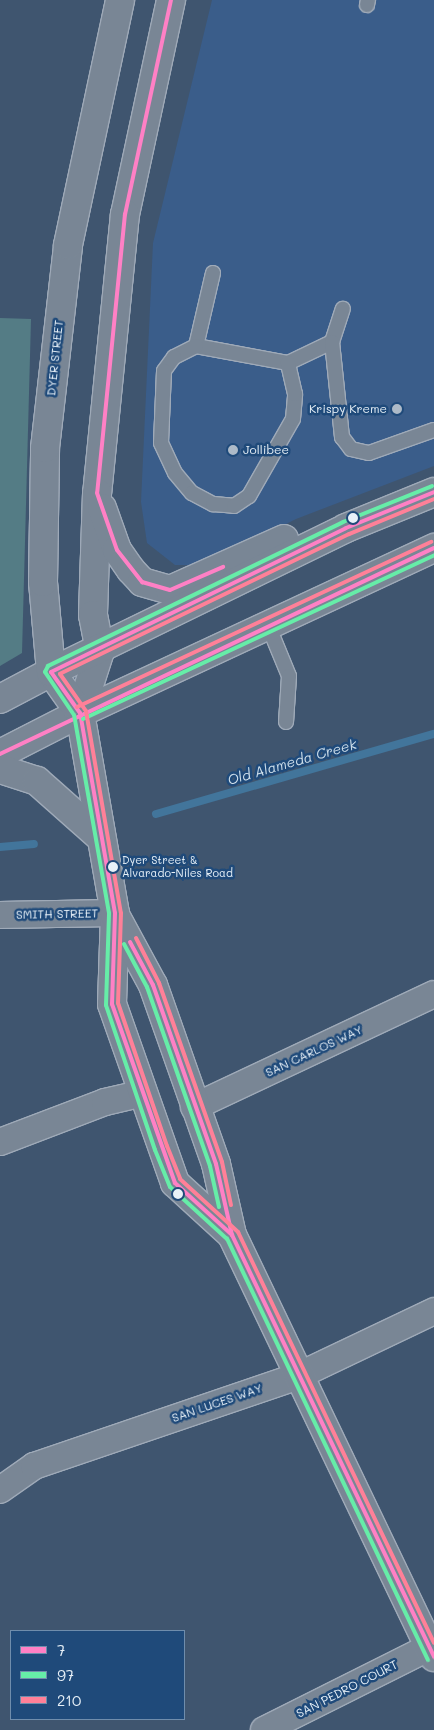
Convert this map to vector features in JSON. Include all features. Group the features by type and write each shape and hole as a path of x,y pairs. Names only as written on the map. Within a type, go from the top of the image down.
{"main road":[{"name":"DYER STREET","path":"120,0 68,245 46,448 43,582 52,672 80,713 100,837 115,913 112,1004 141,1094 175,1183 232,1235"},
{"name":"DYER STREET","path":"80,713 100,651 93,615 97,493 125,214 171,0"},
{"path":"0,700 52,672 100,651 346,528 434,492"},
{"path":"97,493 117,550 130,570 142,582 170,590 296,534 346,528"},
{"path":"0,754 80,713 434,548"},
{"path":"0,769 37,781 100,837"},
{"name":"DYER STREET","path":"115,913 153,985 194,1107 216,1164 232,1235 298,1376 432,1650"}],"street":[{"name":"SMITH STREET","path":"0,915 115,913"},
{"name":"SAN CARLOS WAY","path":"194,1107 434,994"},
{"path":"0,1142 105,1102 141,1094"},
{"name":"SAN LUCES WAY","path":"0,1490 34,1466 298,1376 434,1311"},
{"name":"SAN PEDRO COURT","path":"264,1730 432,1650"}],"lane":[{"path":"196,346 213,273"},
{"path":"342,309 332,342 342,437 351,449 369,453 434,430"},
{"path":"288,363 295,394 293,419 249,496 234,506 213,504 192,493 175,473 161,443 164,371 174,356 196,346 288,363 332,342"},
{"path":"268,625 289,676 286,722"}],"shaded area":[{"path":"212,0 434,0 434,466 296,519 205,565 175,565 147,543 141,502 153,243"}],"green space":[{"path":"0,318 31,319 22,653 0,666"}],"waterway":[{"name":"Old Alameda Creek","path":"156,814 434,734"},
{"name":"Old Alameda Creek","path":"0,847 34,844"}],"transit line":[{"name":"7","path":"171,0 125,214 97,493 117,550 142,582 170,590 223,567"},
{"name":"97","path":"428,1660 227,1239 170,1187 155,1150 106,1005 109,913 74,715 45,672 48,666 343,522 432,486"},
{"name":"7","path":"232,1235 175,1183 112,1004 115,913 80,713 51,672 346,528 434,492"},
{"name":"210","path":"434,499 349,534 60,674 86,711 121,913 118,1003 167,1146 180,1179 238,1232 434,1643"},
{"name":"210","path":"77,707 431,542"},
{"name":"7","path":"0,754 434,548"},
{"name":"97","path":"83,719 434,555"},
{"name":"210","path":"136,938 159,983 222,1162 231,1205"},
{"name":"7","path":"130,942 153,985 216,1164 232,1235 434,1657"},
{"name":"97","path":"124,944 147,987 210,1166 219,1207"}],"place":[{"name":"Krispy Kreme","path":"397,409"},
{"name":"Jollibee","path":"233,450"},
{"name":"Dyer Street & Alvarado-Niles Road","path":"113,867"}]}
